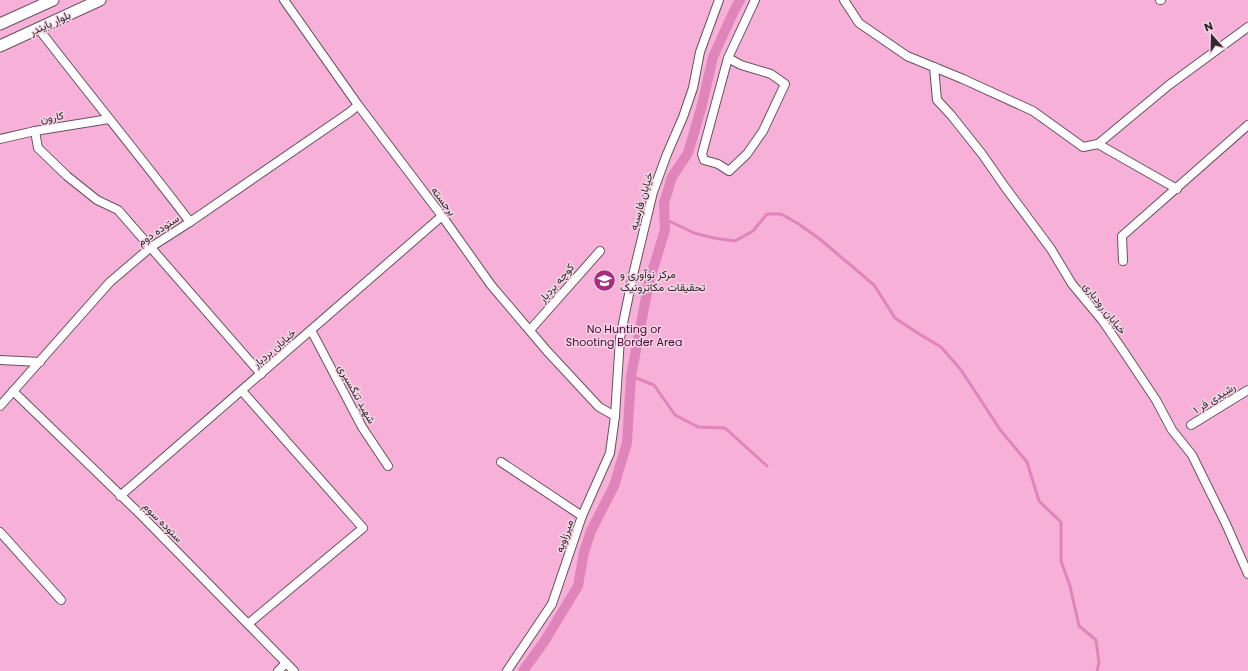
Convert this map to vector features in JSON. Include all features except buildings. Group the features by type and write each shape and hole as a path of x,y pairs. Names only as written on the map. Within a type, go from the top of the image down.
{"street":[{"name":"بلوار بایندر","path":"0,24 53,0"},
{"name":"بلوار بایندر","path":"0,46 100,0"},
{"name":"برجسته","path":"284,0 358,105 442,216 491,286 599,407 614,416"},
{"name":"خیابان فارسیه","path":"614,416 620,338 633,275 653,192 693,88 700,52 719,0"},
{"path":"728,58 741,65 771,74 785,84 763,131 747,154 729,172 718,164 704,160 702,154 728,58 755,0"},
{"path":"844,0 859,23 907,56 963,79 1033,111 1083,147 1098,144 1169,84 1248,27"},
{"path":"38,28 190,222"},
{"name":"خیابان رودباری","path":"934,67 937,100 982,154 1051,249 1072,284 1102,320 1120,345 1156,400 1172,430 1192,455 1226,524 1248,574"},
{"name":"ستوده دوم","path":"0,406 110,282 151,247 190,222 358,105"},
{"name":"کارون","path":"0,139 35,131 109,119"},
{"path":"1123,261 1122,236 1248,125"},
{"path":"35,131 38,148 67,176 96,200 118,210 261,374"},
{"path":"1098,144 1177,189"},
{"name":"خیابان بردبار","path":"120,496 442,216"},
{"name":"کوچه بردبار","path":"530,330 600,251"},
{"name":"شهید تنگسیری","path":"311,330 362,427 388,466"},
{"path":"0,360 40,362"},
{"path":"242,390 363,528 248,624"},
{"name":"رشیدی فر ۱","path":"1191,425 1248,390"},
{"name":"ستوده سوم","path":"13,391 294,671"},
{"name":"میرزاویه","path":"507,671 552,604 582,516 610,453 614,416"},
{"path":"501,462 582,516"},
{"path":"0,532 61,600"},
{"path":"278,671 286,663"}],"green space":[{"name":"No Hunting or Shooting Border Area","path":"0,0 1248,0 1248,671 0,671"}],"waterway":[{"path":"523,671 544,642 578,586 584,552 591,531 614,486 627,443 631,376 649,282 665,230 664,203 672,177 688,153 702,105 713,57 740,0"},
{"path":"665,219 694,233 735,241 753,231 767,214 781,214 799,224 821,240 874,285 895,318 941,347 961,370 1001,431 1027,462 1039,501 1061,522 1061,561 1070,586 1079,626 1096,640 1099,663 1097,671"},
{"path":"631,376 654,385 675,415 698,427 725,428 767,466"}],"place":[{"name":"مرکز نوآوری و تحقیقات مکاترونیک","path":"605,280"}]}
